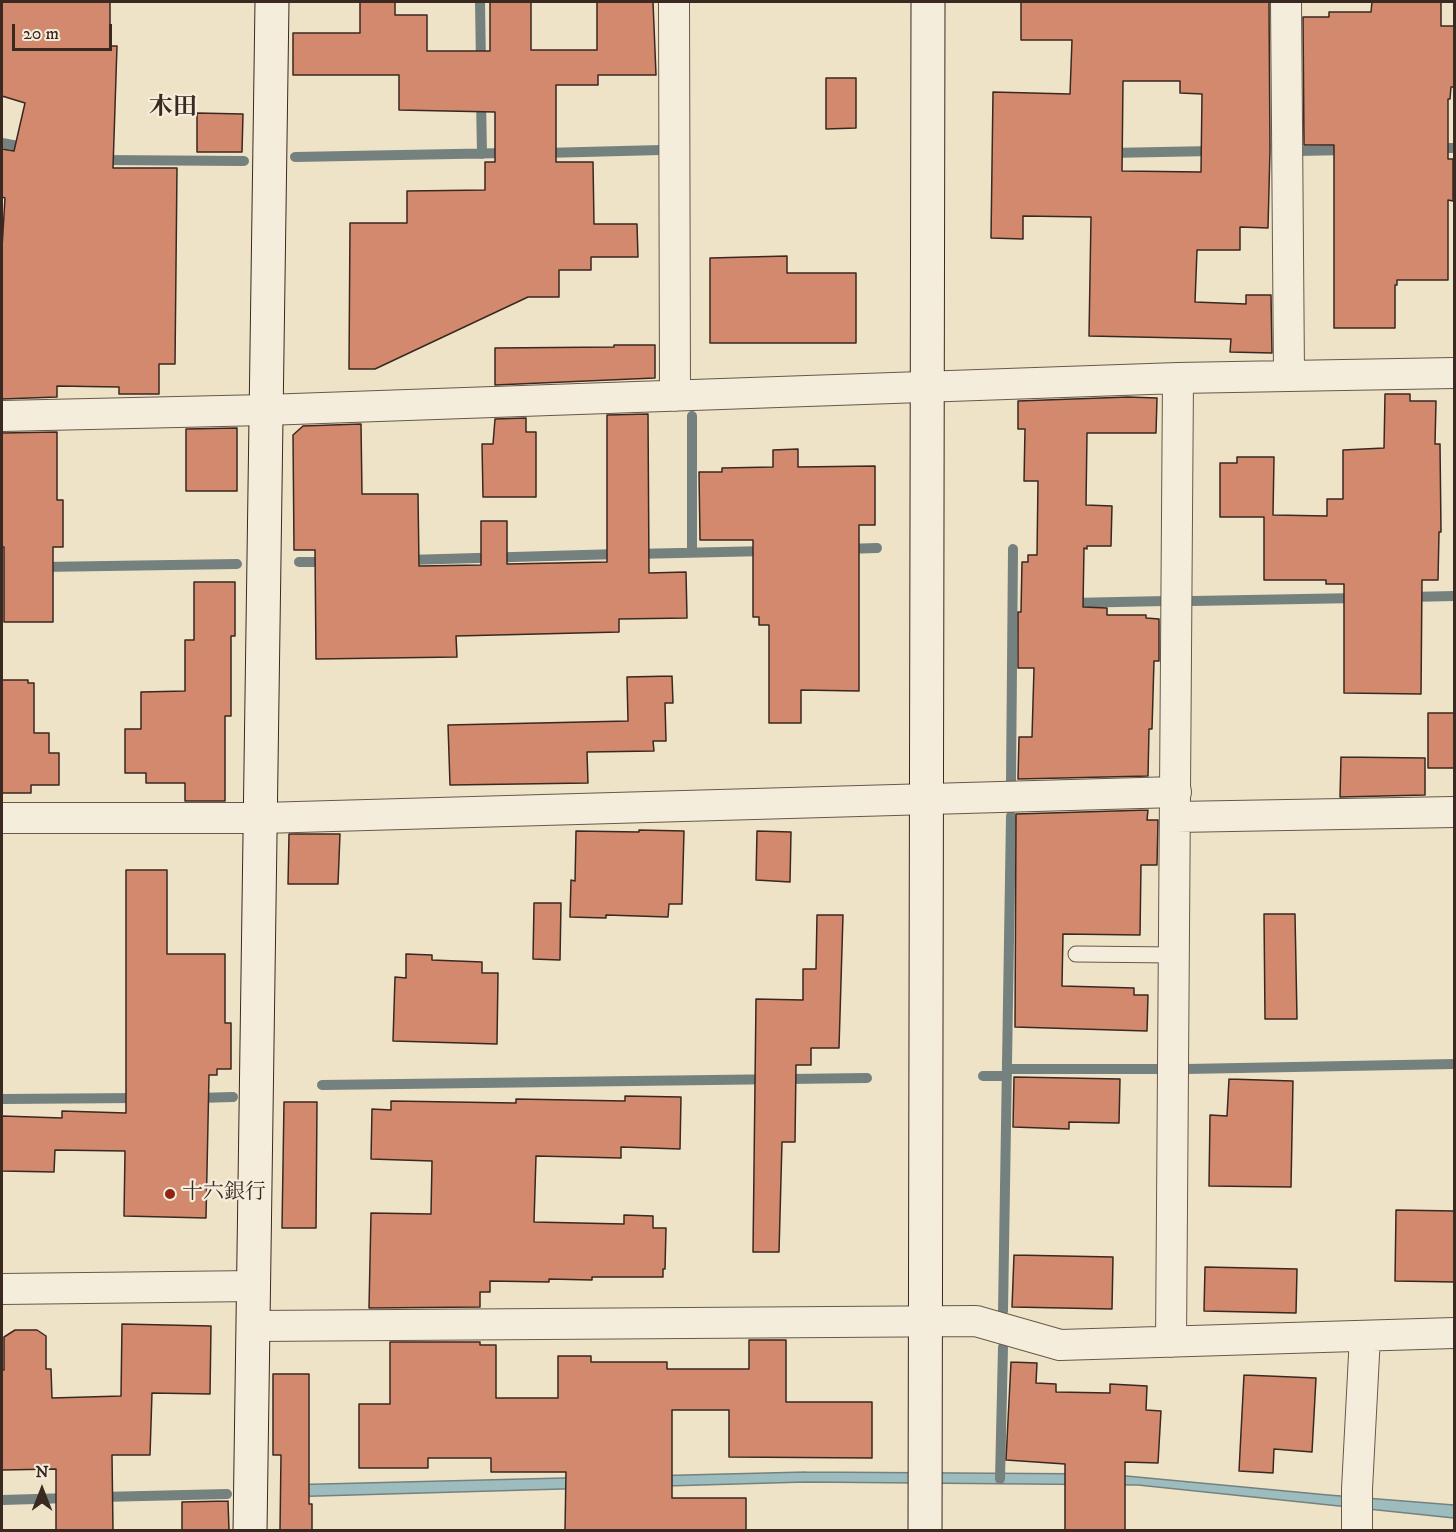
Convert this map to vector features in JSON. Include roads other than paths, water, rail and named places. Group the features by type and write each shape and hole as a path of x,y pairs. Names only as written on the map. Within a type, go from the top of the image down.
{"street":[{"path":"250,1530 272,2"},
{"path":"674,2 675,396"},
{"path":"925,1530 928,2"},
{"path":"1286,2 1289,375"},
{"path":"2,416 265,410 1178,378 1455,373"},
{"path":"1171,1342 1178,378"},
{"path":"2,818 262,818 926,799 1455,812"},
{"path":"2,1289 255,1286"},
{"path":"254,1326 976,1321 1060,1345 1455,1333"},
{"path":"1357,1512 1365,1336"}],"lane":[{"path":"1076,954 1175,955"}],"water":[{"path":"806,1472 1105,1474 1454,1505 1454,1518 1138,1485 806,1482 283,1497 282,1485"}],"waterway":[{"path":"480,2 481,64"},
{"path":"481,98 482,154"},
{"path":"2,143 29,148"},
{"path":"1436,148 1454,148"},
{"path":"544,153 661,150"},
{"path":"1298,151 1348,150"},
{"path":"1109,153 1213,151"},
{"path":"295,157 507,153"},
{"path":"101,160 244,161"},
{"path":"692,416 692,552"},
{"path":"845,549 877,548"},
{"path":"1011,782 1013,549"},
{"path":"635,554 766,551"},
{"path":"407,560 619,554"},
{"path":"299,562 328,562"},
{"path":"41,567 237,564"},
{"path":"1410,597 1454,596"},
{"path":"1193,601 1358,598"},
{"path":"1070,603 1166,601"},
{"path":"1003,1311 1011,816"},
{"path":"1186,1069 1454,1064"},
{"path":"1007,1069 1157,1069"},
{"path":"983,1076 1007,1076"},
{"path":"322,1085 867,1078"},
{"path":"197,1098 233,1097"},
{"path":"2,1099 139,1098"},
{"path":"1000,1479 1003,1347"},
{"path":"101,1497 227,1494"},
{"path":"2,1500 70,1498"}],"place":[{"name":"十六銀行","path":"170,1194"}],"district":[{"name":"木田","path":"173,109"}]}
